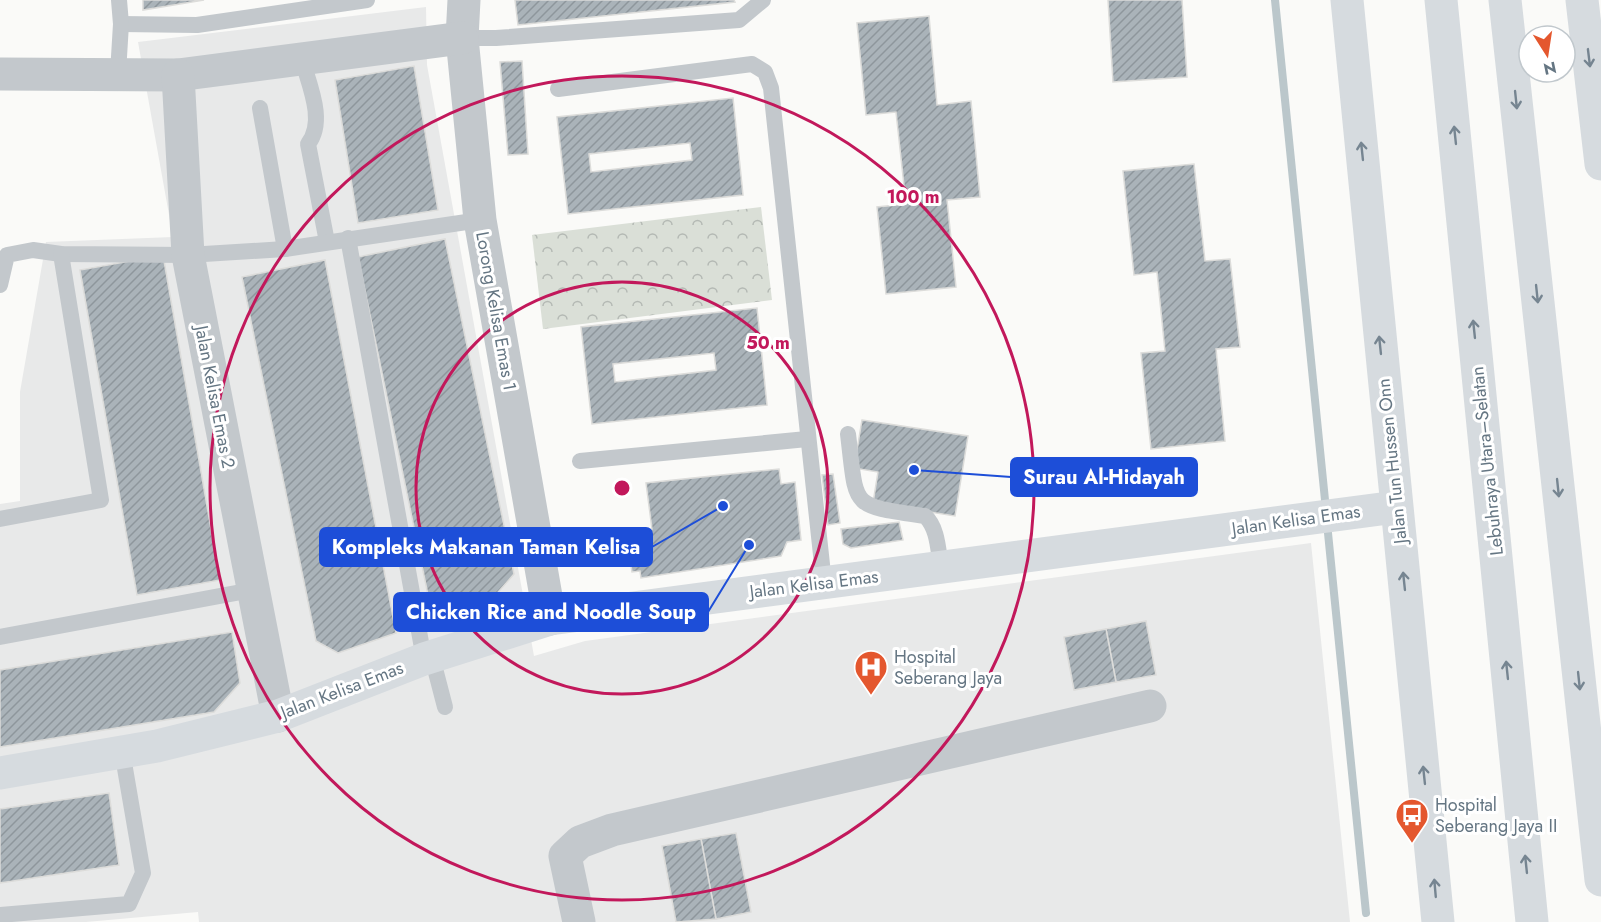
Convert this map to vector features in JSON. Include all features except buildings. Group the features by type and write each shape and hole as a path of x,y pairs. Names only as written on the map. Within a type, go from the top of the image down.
{"main road":[{"name":"Jalan Tun Hussen Onn","path":"1347,0 1438,922"},
{"name":"Lebuhraya Utara–Selatan","path":"1442,0 1532,922"},
{"path":"1505,0 1601,880"},
{"path":"1582,0 1601,164"},
{"name":"Jalan Kelisa Emas","path":"0,773 157,746 278,716 428,658 550,619 1396,507"}],"street":[{"name":"Lorong Kelisa Emas 1","path":"464,0 462,38 480,220 550,619"},
{"path":"0,74 178,75 462,38"},
{"name":"Jalan Kelisa Emas 2","path":"178,75 188,255 278,716"},
{"path":"579,922 565,856 580,842 624,828 1150,706"}],"lane":[{"path":"118,73 121,24 119,0"},
{"path":"121,24 197,25 367,0"},
{"path":"462,38 507,37 739,20 763,0"},
{"path":"302,59 317,120 315,135 308,144 327,242"},
{"path":"558,89 752,64 765,72 771,88 824,583"},
{"path":"260,108 285,249"},
{"path":"0,285 8,255 33,250 61,254 188,255 285,249 480,220"},
{"path":"348,238 428,658 444,707"},
{"path":"0,519 101,500 61,254"},
{"path":"848,434 855,487 860,501 872,508 925,516 931,522 935,534 941,567"},
{"path":"580,461 807,439"},
{"path":"0,636 252,590"},
{"path":"0,915 129,904 142,873 122,751"}],"shaded area":[{"path":"426,7 427,65 534,656 585,641 1311,543 1350,922 199,922 198,912 86,922 0,922 0,504 20,501 20,392 46,242 173,237 138,42"}],"green space":[{"path":"761,207 772,300 543,329 532,235"}],"waterway":[{"path":"1275,0 1326,510"},
{"path":"1327,523 1366,913"}],"place":[{"name":"Surau Al-Hidayah","path":"914,470"},
{"name":"Kompleks Makanan Taman Kelisa","path":"723,506"},
{"name":"Chicken Rice and Noodle Soup","path":"749,545"},
{"name":"Hospital Seberang Jaya","path":"871,696"},
{"name":"Hospital Seberang Jaya II","path":"1412,844"}]}
